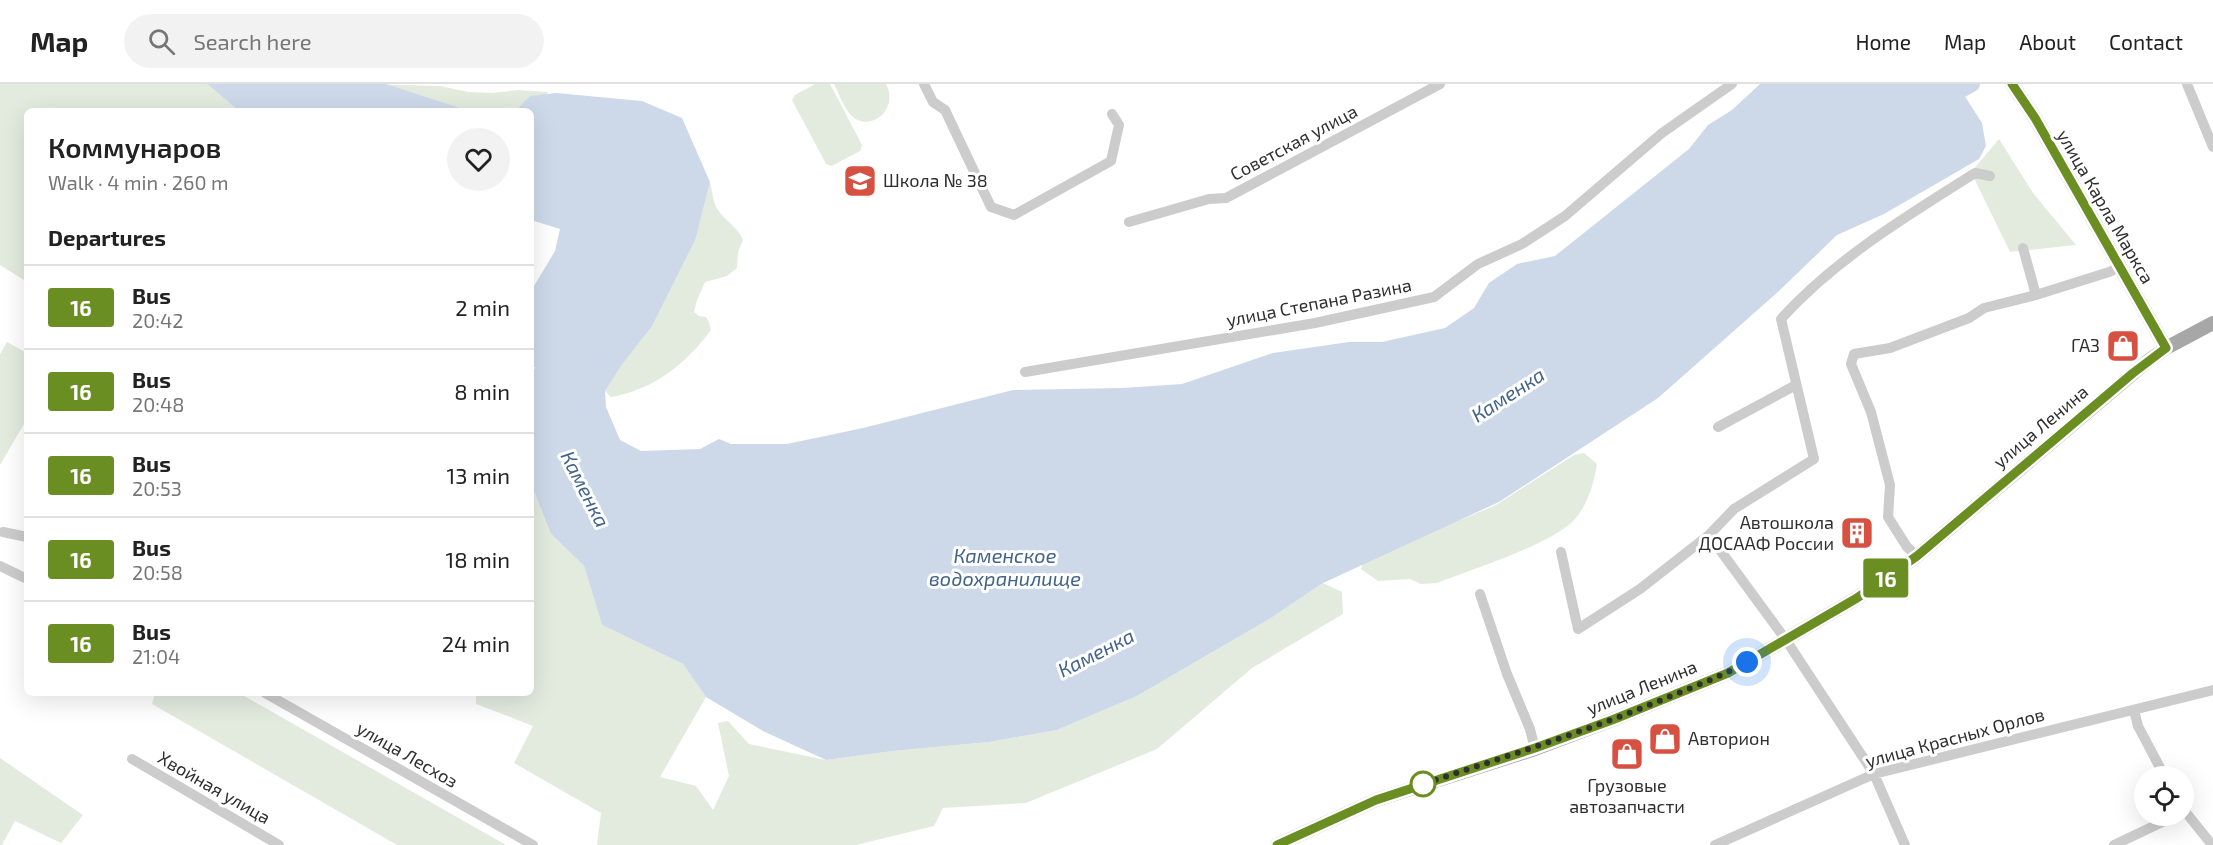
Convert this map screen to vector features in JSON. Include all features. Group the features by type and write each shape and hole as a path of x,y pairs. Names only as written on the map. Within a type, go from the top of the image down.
{"main road":[{"name":"улица Карла Маркса","path":"2012,84 2035,118 2118,268 2166,348"},
{"name":"улица Ленина","path":"1277,845 1376,800 1535,748 1728,673 1857,598 1917,556 2133,373 2166,348 2213,323"}],"street":[{"path":"924,84 933,102 945,110 991,207 1014,215 1111,161 1119,125 1112,114"},
{"name":"Советская улица","path":"1129,222 1209,199 1226,198 1440,84"},
{"name":"улица Степана Разина","path":"1024,372 1315,323 1434,297 1478,264 1522,244 1564,216 1662,133 1732,84"},
{"path":"2187,84 2213,147"},
{"path":"1561,552 1578,629 1640,589 1709,535 1734,509 1814,459 1780,319 1802,296 1890,227 1975,173 1990,176"},
{"path":"2023,248 2036,295"},
{"path":"1917,556 1907,548 1888,517 1890,485 1871,411 1851,364 1854,354 1890,348 1969,318 1984,308 2036,295 2118,268"},
{"path":"1718,427 1796,385"},
{"path":"1,532 24,536"},
{"path":"1709,535 1786,640 1874,774 1905,845"},
{"path":"0,566 24,578"},
{"path":"1480,594 1535,748"},
{"name":"улица Красных Орлов","path":"1715,845 1874,774 2213,690"},
{"name":"улица Лесхоз","path":"270,696 533,845"},
{"path":"2134,710 2138,726 2159,766"},
{"name":"Хвойная улица","path":"132,759 279,845"},
{"path":"2194,822 2212,845"},
{"path":"2114,845 2154,826"}],"shaded area":[{"path":"0,84 207,84 235,108 24,108 24,280 0,265"},
{"path":"371,84 440,86 469,92 492,93 518,90 548,92 545,98 524,108 444,108"},
{"path":"815,84 830,84 862,145 860,151 832,166 826,164 792,100 795,95"},
{"path":"834,84 886,84 889,103 880,117 873,121 857,120 848,111"},
{"path":"1999,139 2033,193 2076,245 2010,252 1971,172"},
{"path":"710,182 716,207 743,240 738,252 737,268 727,276 705,282 697,300 694,312 706,317 711,330 691,354 667,374 641,388 611,397 605,391 696,238"},
{"path":"7,342 24,351 24,424 0,465 0,354"},
{"path":"1584,453 1597,464 1587,500 1575,519 1549,538 1510,556 1437,583 1421,584 1410,579 1378,581 1361,569 1364,560 1496,505 1574,455"},
{"path":"534,492 551,534 584,566 602,625 683,664 706,697 660,777 696,786 713,810 729,776 718,723 728,721 749,744 826,760 989,742 1057,730 1137,696 1271,618 1323,583 1342,592 1343,614 1252,668 1157,749 1026,803 943,808 934,826 856,845 597,845 601,813 514,763 533,726 476,704 476,696 534,696"},
{"path":"154,696 244,696 506,845 397,845 152,704"},
{"path":"0,758 83,815 61,843 15,821 0,845"}],"water":[{"path":"207,84 386,84 460,108 235,108"},
{"name":"Каменское водохранилище","path":"1760,84 1957,84 1982,123 1986,146 1979,159 1884,214 1837,235 1779,291 1658,398 1499,502 1323,583 1271,618 1137,696 1057,730 989,742 826,760 763,731 706,697 683,664 602,625 584,566 551,534 534,492 534,286 555,251 560,229 534,221 534,108 518,108 530,96 556,93 642,101 682,118 710,182 696,238 652,326 623,363 605,391 606,407 620,440 641,451 700,449 719,439 731,444 787,444 863,428 1013,390 1122,388 1182,384 1273,353 1349,342 1382,342 1445,328 1474,308 1489,283 1517,264 1555,256 1689,149 1708,125 1732,110"}],"waterway":[{"name":"Каменка","path":"1941,101 1972,84"}],"bus line":[{"name":"16","path":"1277,845 1376,800 1535,748 1728,673 1857,598 1917,556 2133,373 2166,348 2118,268 2035,118 2012,84"}],"place":[{"name":"Школа № 38","path":"860,181"},
{"name":"ГАЗ","path":"2123,346"},
{"name":"Автошкола ДОСААФ России","path":"1857,533"},
{"name":"Авторион","path":"1665,739"},
{"name":"Грузовые автозапчасти","path":"1627,754"}],"route":[{"path":"1423,784 1414,787 1535,748 1612,720 1728,673 1747,662"}]}
